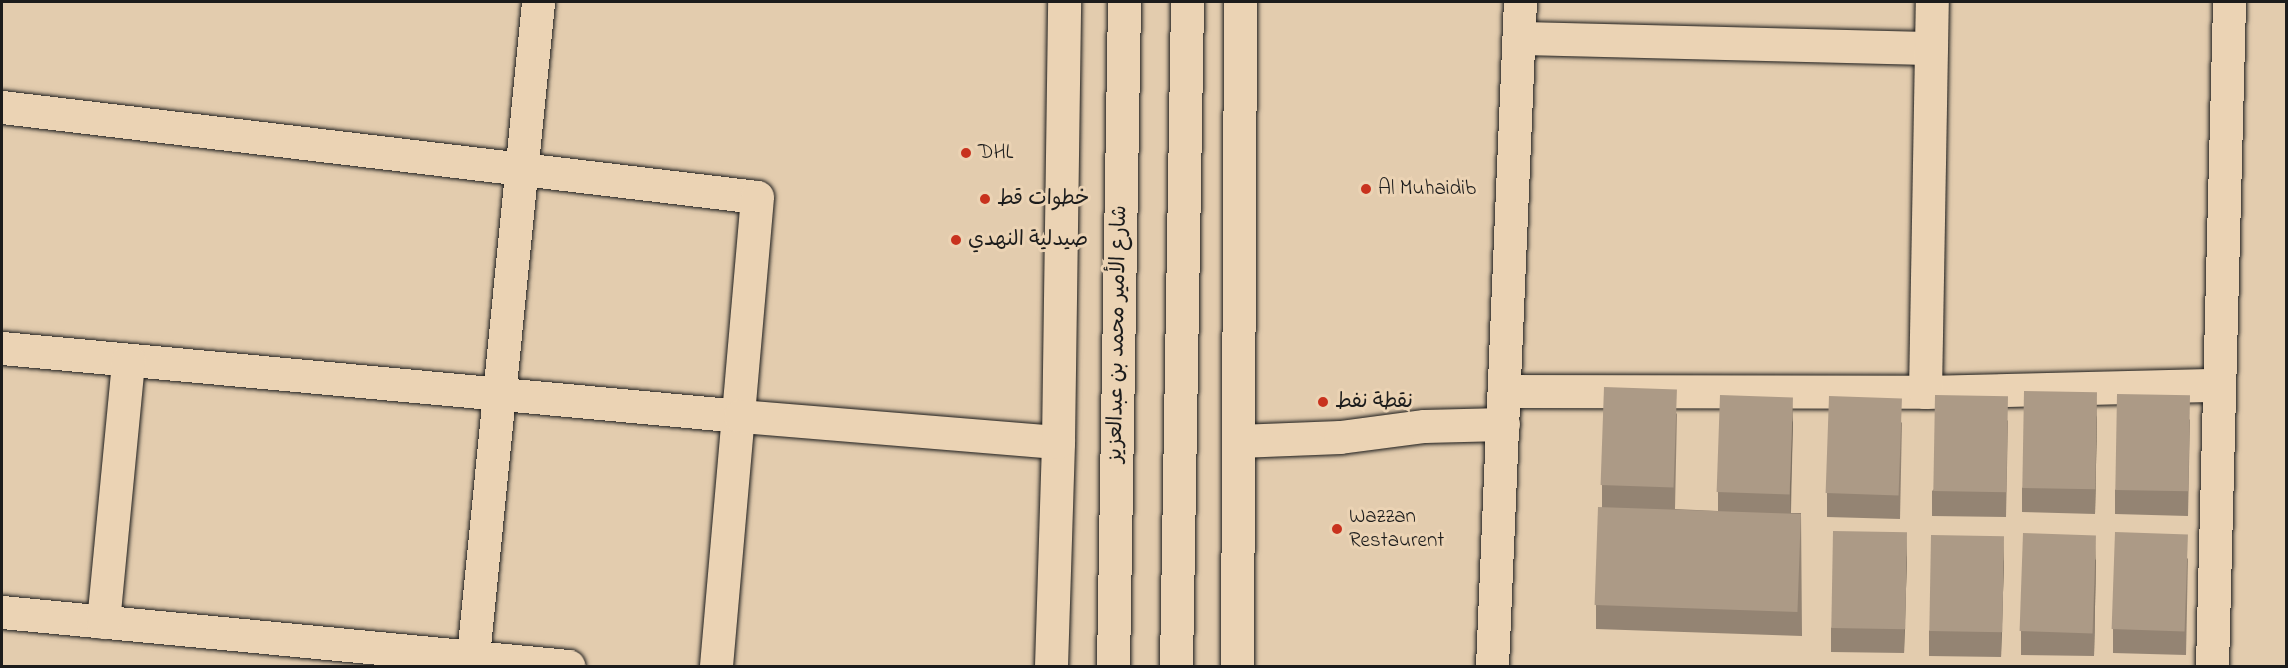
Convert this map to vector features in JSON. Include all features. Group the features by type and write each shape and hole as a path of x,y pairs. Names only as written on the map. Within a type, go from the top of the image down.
{"street":[{"path":"472,662 538,2"},
{"path":"1051,666 1058,442 1064,2"},
{"name":"شارع الأمير محمد بن عبدالعزيز","path":"1113,666 1124,2"},
{"path":"1176,666 1187,2"},
{"path":"1237,666 1240,2"},
{"path":"1492,666 1520,2"},
{"path":"1925,392 1932,2"},
{"path":"2212,666 2229,2"},
{"path":"1519,38 1931,48"},
{"path":"2,107 758,197 716,666"},
{"path":"2,348 740,416 1058,442"},
{"path":"103,622 128,360"},
{"path":"1504,391 1925,392 2219,385"},
{"path":"1238,441 1340,437 1424,426 1503,424"},
{"path":"2,612 472,662 568,666"}],"building":[{"path":"1604,387 1677,390 1674,487 1601,485"},
{"path":"2024,391 2097,392 2095,489 2022,488"},
{"path":"2117,394 2190,395 2188,491 2115,490"},
{"path":"1720,395 1793,398 1790,494 1717,492"},
{"path":"1935,395 2008,396 2006,492 1933,491"},
{"path":"1829,396 1902,399 1899,495 1826,493"},
{"path":"1598,507 1801,514 1797,612 1595,605"},
{"path":"1833,531 1907,532 1905,629 1831,628"},
{"path":"2115,532 2188,535 2185,631 2112,629"},
{"path":"2023,533 2096,536 2093,633 2020,631"},
{"path":"1931,535 2004,536 2002,632 1929,631"}],"place":[{"name":"DHL","path":"966,153"},
{"name":"Al Muhaidib","path":"1366,189"},
{"name":"خطوات قط","path":"985,199"},
{"name":"صيدلية النهدي","path":"956,240"},
{"name":"نقطة نفط","path":"1323,402"},
{"name":"Wazzan Restaurent","path":"1337,529"}]}
